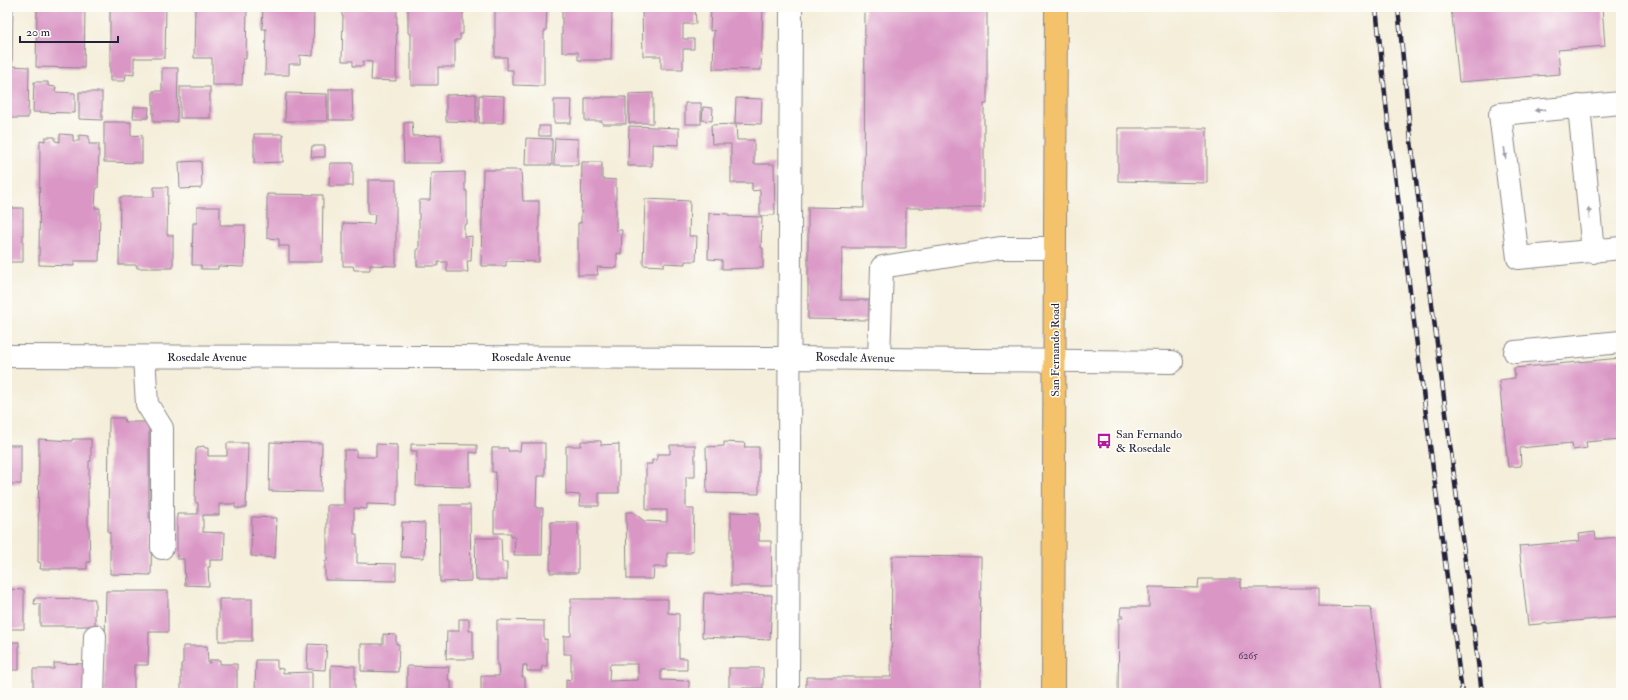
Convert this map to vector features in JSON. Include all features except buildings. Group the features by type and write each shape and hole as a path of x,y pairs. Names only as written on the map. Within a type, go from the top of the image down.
{"main road":[{"name":"San Fernando Road","path":"1053,693 1056,7"}],"street":[{"path":"788,693 791,7"},
{"path":"1621,103 1500,114 1518,258 1593,252 1621,248"},
{"path":"1579,106 1593,252"},
{"path":"880,359 882,267 1000,248 1055,248"},
{"path":"1514,352 1621,342"},
{"name":"Rosedale Avenue","path":"7,356 790,358 1172,362"},
{"path":"144,356 147,404 162,428 162,548"},
{"path":"93,693 95,636"}],"railway":[{"path":"1376,7 1387,113 1462,693"},
{"path":"1398,7 1411,141 1482,693"}],"place":[{"name":"San Fernando & Rosedale","path":"1104,441"}]}
